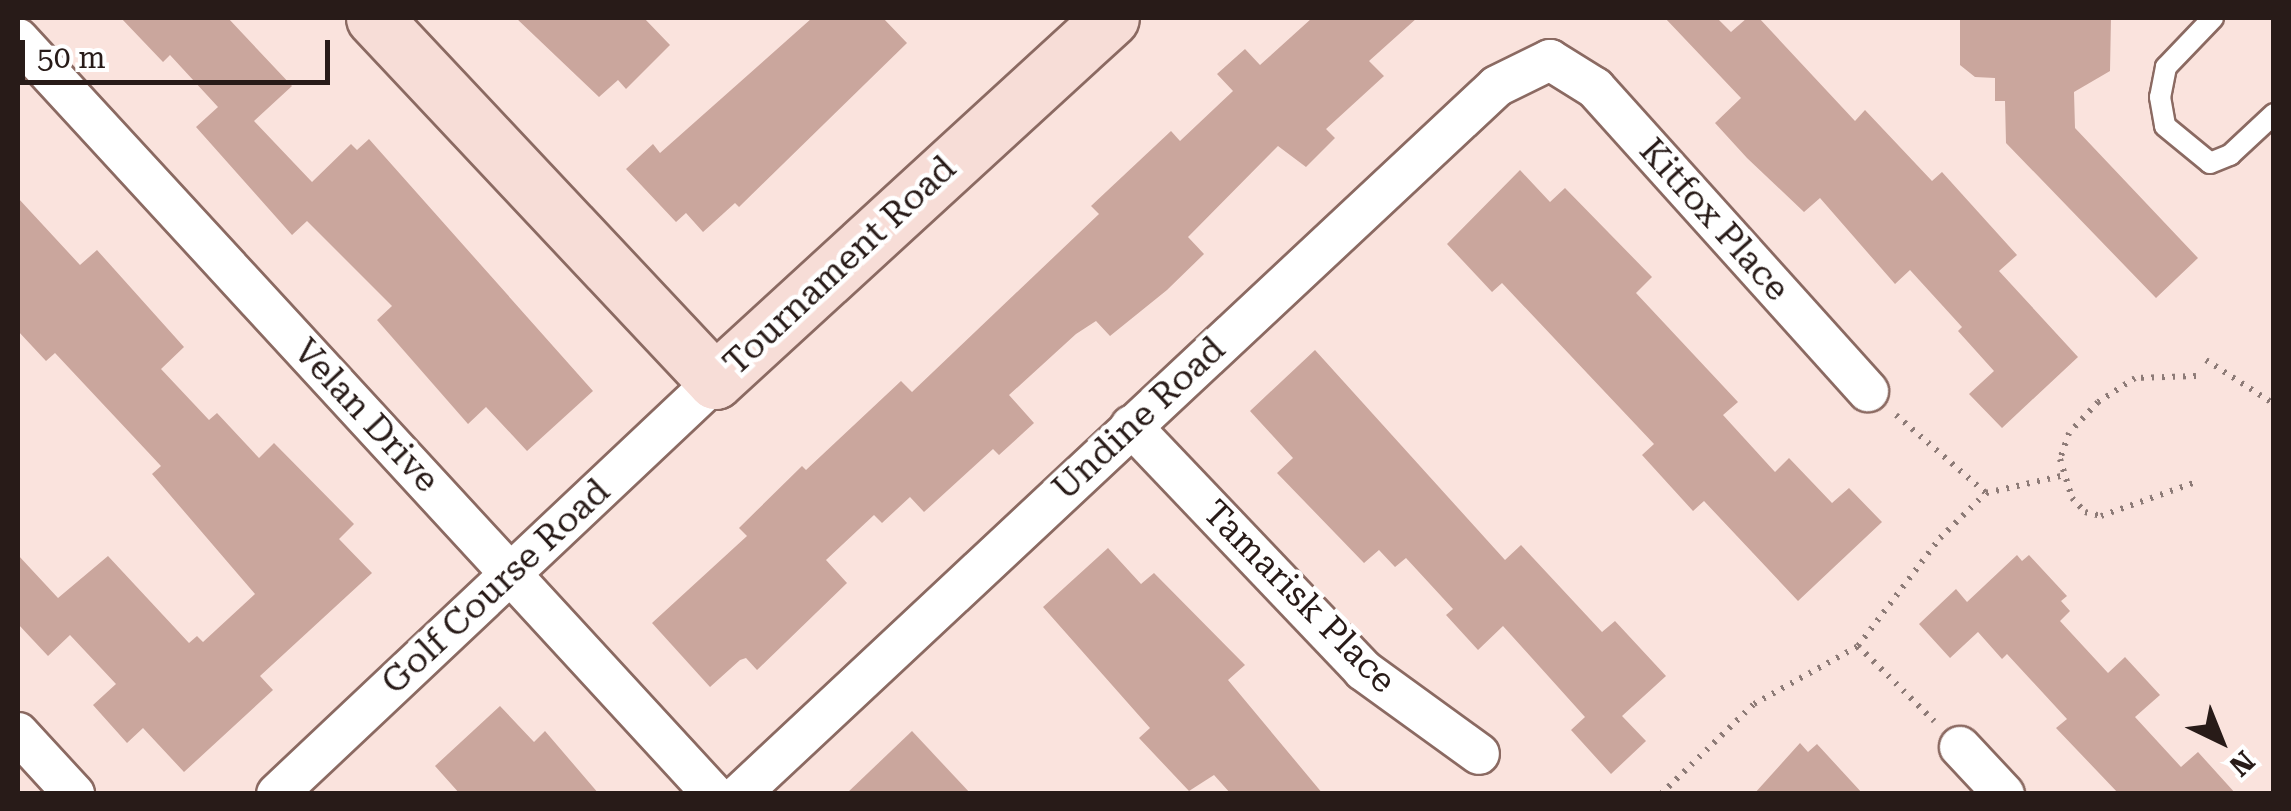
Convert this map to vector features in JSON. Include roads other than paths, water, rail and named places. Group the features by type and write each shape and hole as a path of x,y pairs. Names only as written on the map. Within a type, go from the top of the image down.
{"street":[{"name":"Tournament Road","path":"374,18 715,380 1111,18"},
{"name":"Velan Drive","path":"18,39 713,794"},
{"name":"Kitfox Place","path":"1550,60 1596,88 1868,391"},
{"name":"Undine Road","path":"740,794 1497,86 1550,60"},
{"name":"Golf Course Road","path":"277,794 715,380"},
{"name":"Tamarisk Place","path":"1131,426 1362,670 1479,754"},
{"path":"18,733 74,794"},
{"path":"1960,746 2004,794"}],"lane":[{"path":"2213,18 2166,67 2160,96 2165,126 2210,163 2230,155 2274,114"}]}
